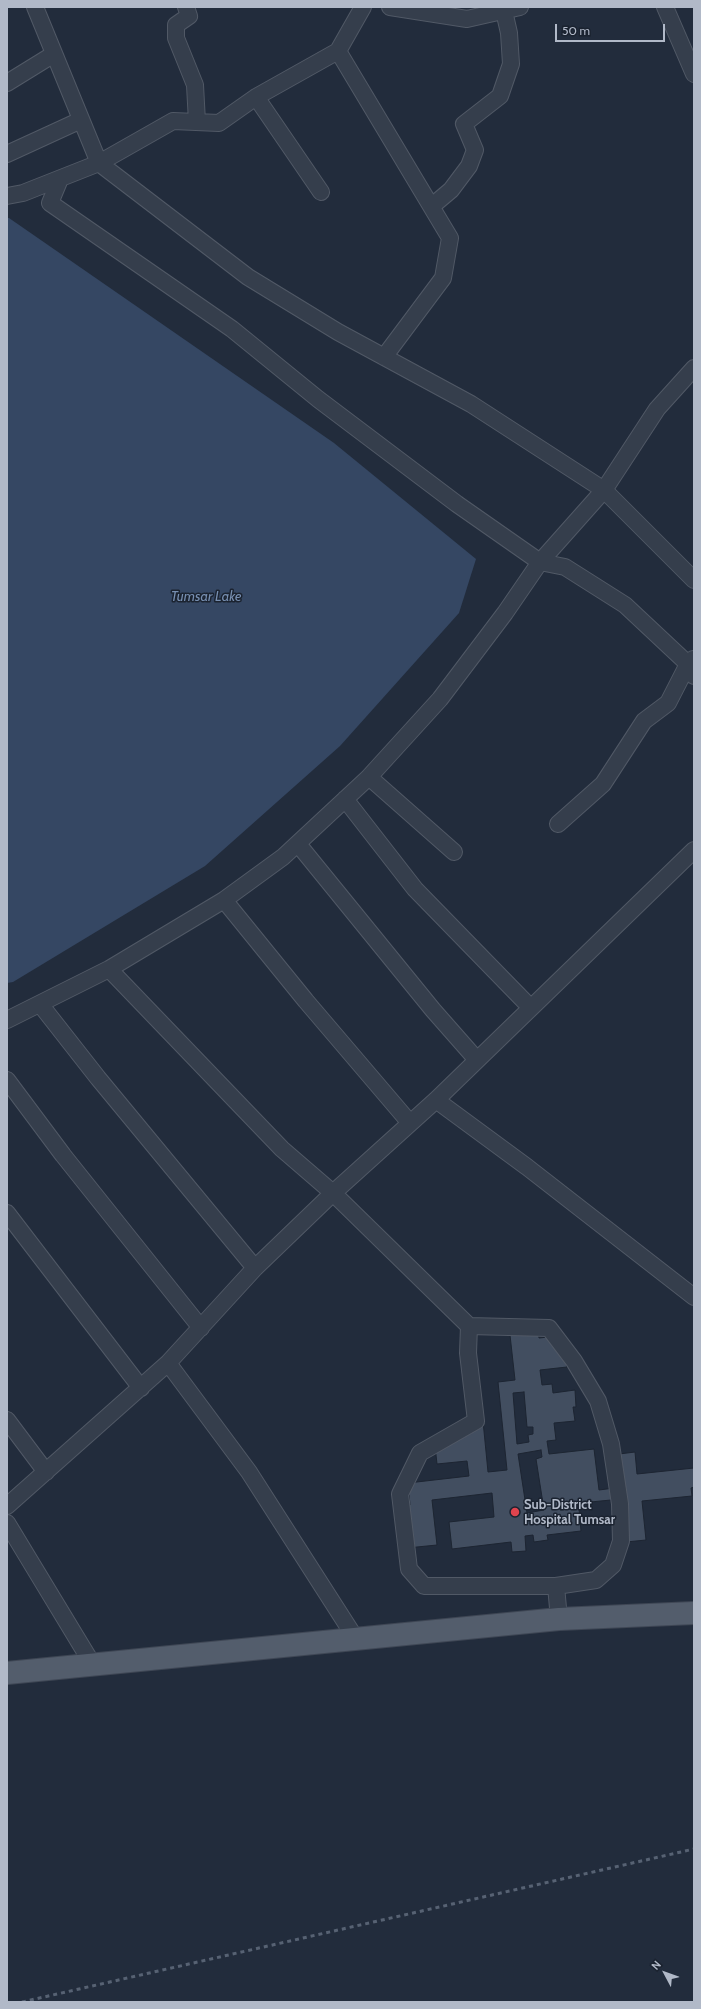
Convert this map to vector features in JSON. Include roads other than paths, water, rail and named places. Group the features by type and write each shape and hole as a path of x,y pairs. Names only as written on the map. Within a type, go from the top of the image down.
{"main road":[{"path":"7,1674 559,1619 694,1613"}],"street":[{"path":"35,7 99,163 248,277 338,332 471,404 604,490 694,580"},
{"path":"186,7 189,16 176,25 176,38 195,85 197,122"},
{"path":"7,196 23,193 99,163 173,121 219,123 256,98 338,51 363,7"},
{"path":"390,7 467,19 520,7"},
{"path":"665,7 694,74"},
{"path":"432,206 451,190 469,166 475,150 464,124 500,96 511,64 509,33 504,11"},
{"path":"338,51 450,238 443,278 384,357"},
{"path":"7,83 54,54"},
{"path":"256,98 321,192"},
{"path":"7,154 81,120"},
{"path":"60,178 50,203 232,330 350,423 457,504 540,562 565,567 625,604 692,666 668,703 644,722 603,784 558,824"},
{"path":"7,1020 109,969 224,900 283,857 346,799 369,777 440,699 505,613 540,562 604,490 657,409 694,368"},
{"path":"369,777 454,852"},
{"path":"346,799 415,889 531,1008"},
{"path":"298,844 413,986 477,1060"},
{"path":"7,1506 168,1364 256,1268 333,1194 436,1100 694,850"},
{"path":"224,900 306,1001 410,1123"},
{"path":"109,969 282,1149 333,1194 469,1326 549,1328 574,1360 598,1401 611,1444 620,1504 622,1541 613,1565 596,1580 556,1586 424,1586 408,1569 400,1494 420,1453 476,1421 468,1353 469,1326"},
{"path":"40,1004 98,1078 256,1268"},
{"path":"7,1080 63,1155 201,1328"},
{"path":"436,1100 527,1166 694,1297"},
{"path":"7,1213 141,1388"},
{"path":"168,1364 249,1472 356,1639"},
{"path":"7,1420 46,1472"},
{"path":"7,1523 93,1665"},
{"path":"556,1586 559,1619"}],"water":[{"name":"Tumsar Lake","path":"7,218 334,443 476,559 459,613 340,746 205,866 13,982 7,983"}],"railway":[{"path":"22,2002 694,1849"}],"place":[{"name":"Sub-District Hospital Tumsar","path":"515,1512"}]}
